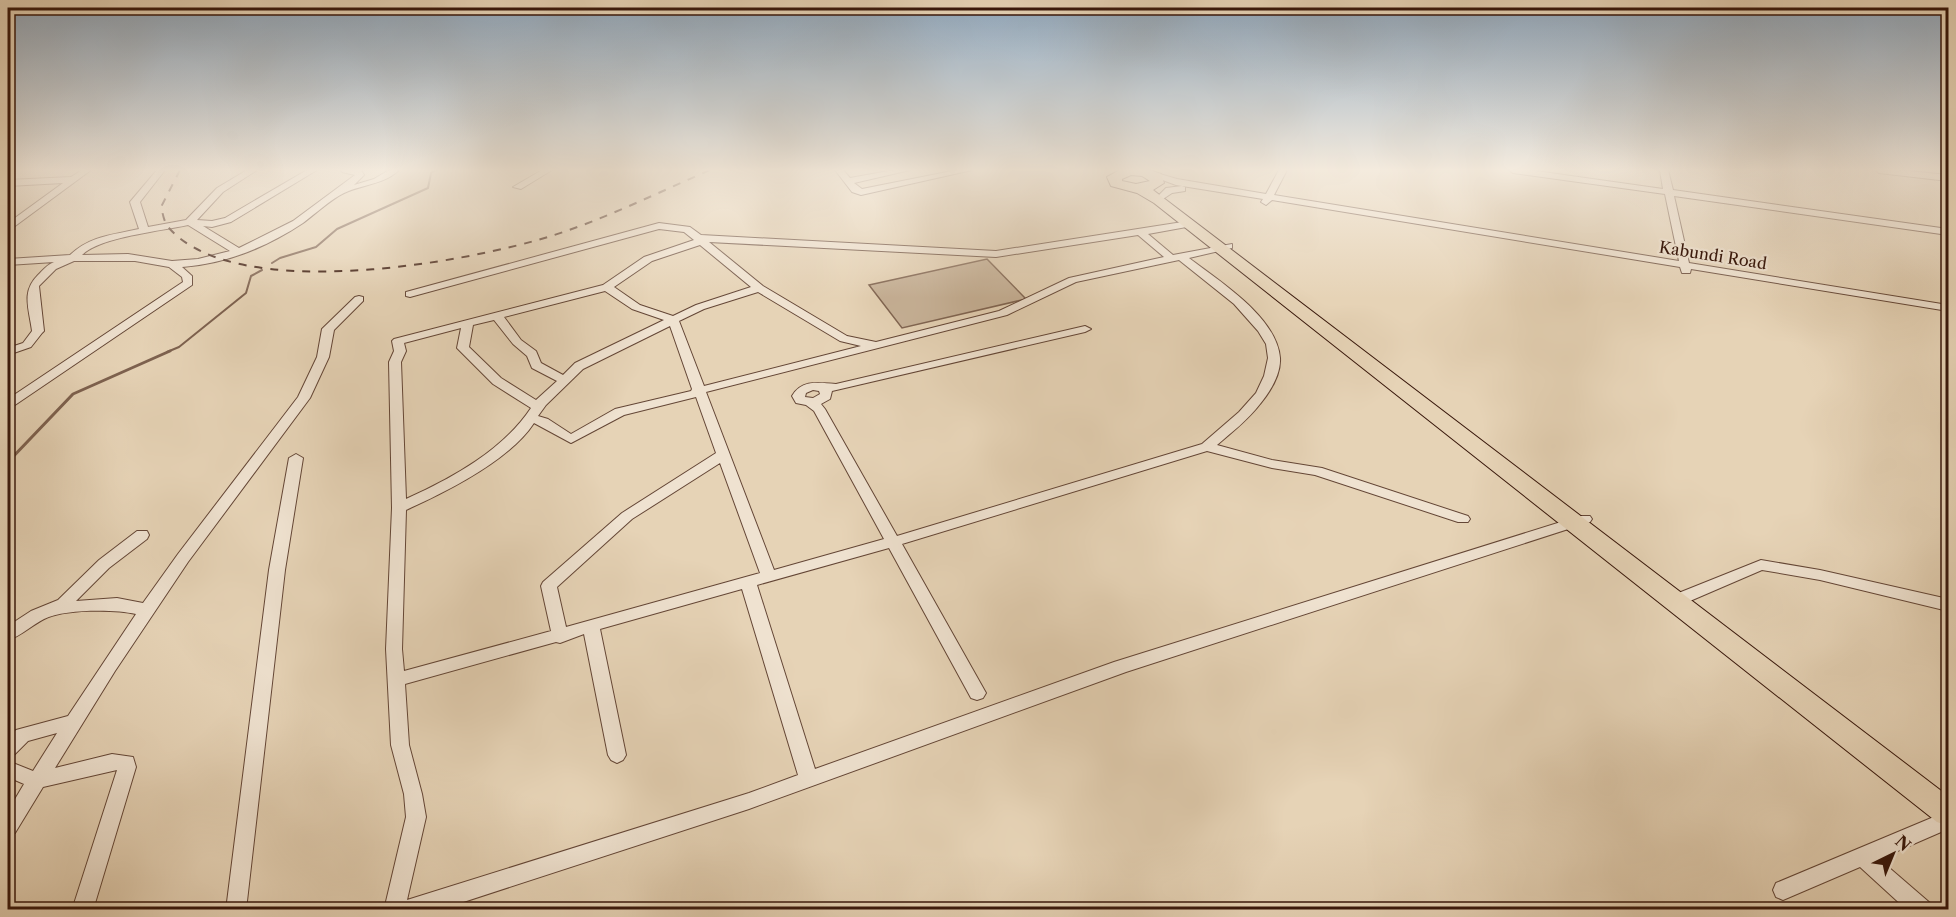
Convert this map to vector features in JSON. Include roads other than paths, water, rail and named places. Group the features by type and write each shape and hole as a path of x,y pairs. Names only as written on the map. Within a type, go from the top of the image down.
{"highway":[{"path":"1173,213 1224,247 1948,800"},
{"path":"1187,213 1224,247"},
{"path":"1682,598 1948,813"}],"street":[{"path":"8,227 28,213"},
{"path":"138,213 144,231"},
{"path":"189,222 197,213"},
{"path":"8,352 27,345 38,331 34,285 52,267 73,258 80,250 94,242 189,222 212,224 228,220 240,213"},
{"path":"8,262 134,257 172,264 218,258 238,252 283,232 309,213"},
{"name":"Kabundi Road","path":"1345,213 1948,308"},
{"path":"1673,213 1685,268"},
{"path":"1834,213 1948,232"},
{"path":"1838,213 1948,226"},
{"path":"189,222 238,252"},
{"path":"394,909 416,817 413,794 399,745 394,628 399,508 395,362 400,351 398,341 607,287 648,259 701,239 996,254 1189,224"},
{"path":"410,294 659,226 682,227 701,239 759,288 844,339 877,345"},
{"path":"396,680 893,542 1207,447 1261,394 1271,374 1274,357 1270,340 1259,322 1140,232"},
{"path":"530,418 543,422 571,440 620,412 1002,313 1073,280 1224,247"},
{"path":"8,404 188,283 187,276 172,264"},
{"name":"Kabundi Road","path":"1685,268 1948,313"},
{"path":"607,287 636,307 672,321 769,577"},
{"path":"399,508 427,497 466,474 512,441 538,407 564,380 587,362 718,300 759,288"},
{"path":"8,827 147,610 183,558 304,398 323,357 328,329 359,299"},
{"path":"497,316 517,342 531,354 536,365 564,380"},
{"path":"468,323 464,348 497,381 538,407"},
{"path":"977,693 893,542 823,397 1085,329"},
{"path":"1207,447 1272,464 1317,471 1463,519"},
{"path":"560,636 549,585 627,516 724,454"},
{"path":"236,909 277,570 296,458"},
{"path":"407,909 749,801 1120,667 1581,520"},
{"path":"8,634 72,598 104,564 142,535"},
{"path":"1682,598 1761,565 1820,575 1948,605"},
{"path":"748,583 809,779"},
{"path":"56,608 117,604 147,610"},
{"path":"591,627 617,755"},
{"path":"8,750 22,735 75,721"},
{"path":"8,769 36,781 112,762 126,762 127,767 82,909"},
{"path":"1783,890 1948,820"},
{"path":"1863,857 1923,909"}],"waterway":[{"path":"272,263 280,258 316,247 337,229 373,213"},
{"path":"167,352 179,347 246,293 251,276 262,270"},
{"path":"8,462 73,394 170,351"}],"railway":[{"path":"163,213 169,228 201,251 245,265 297,271 353,271 464,257 551,236 613,213"}]}
